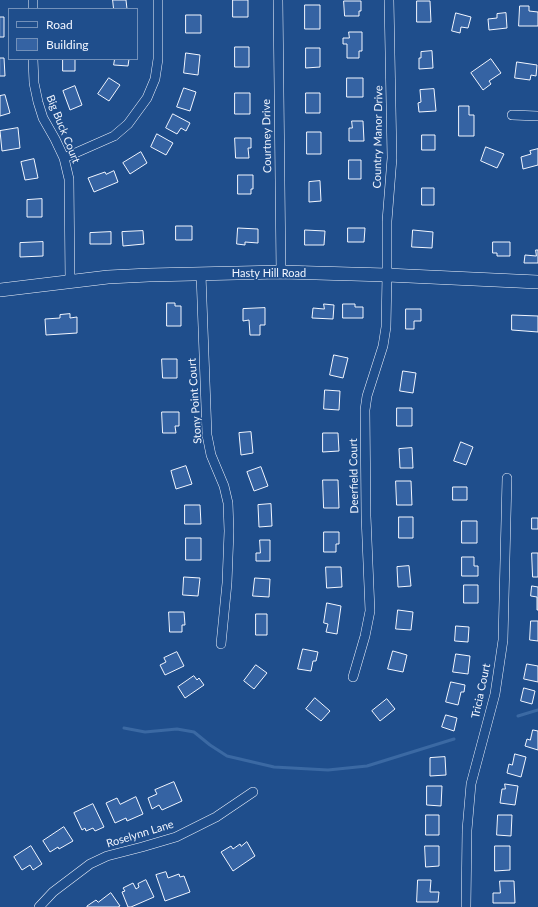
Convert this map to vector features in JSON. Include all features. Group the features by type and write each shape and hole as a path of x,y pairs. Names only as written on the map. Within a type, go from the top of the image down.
{"street":[{"path":"64,158 114,136 128,124 147,98 154,79 158,59 158,0"},
{"name":"Courtney Drive","path":"278,0 281,272"},
{"name":"Country Manor Drive","path":"388,275 387,221 392,158 389,0"},
{"name":"Big Buck Court","path":"34,60 34,83 38,102 43,118 64,158 70,179 70,281"},
{"path":"512,115 538,116"},
{"name":"Hasty Hill Road","path":"0,290 108,277 281,272 538,282"},
{"name":"Stony Point Court","path":"201,274 207,435 211,455 224,486 228,503 229,531 227,583 221,644"},
{"name":"Deerfield Court","path":"353,677 365,636 370,611 366,516 365,410 367,396 383,346 386,327 388,275"},
{"name":"Tricia Court","path":"466,907 467,830 471,784 495,694 503,640 507,478"},
{"name":"Roselynn Lane","path":"39,907 53,892 90,864 107,856 176,837 216,817 254,792"}],"building":[{"path":"113,0 126,0 127,8 114,8"},
{"path":"233,0 248,0 248,17 233,17"},
{"path":"344,1 361,1 361,11 359,11 359,16 345,16"},
{"path":"417,1 430,1 431,22 417,22"},
{"path":"305,5 320,5 320,29 305,29"},
{"path":"520,6 529,6 529,11 538,12 538,26 519,26"},
{"path":"456,13 471,17 468,28 461,27 460,33 452,31"},
{"path":"506,13 507,28 489,30 488,19 497,18 497,14"},
{"path":"186,15 201,15 201,33 186,33"},
{"path":"0,17 4,17 4,37 0,37"},
{"path":"349,32 362,32 362,51 359,51 359,58 347,58 347,44 343,44 343,38 349,38"},
{"path":"235,47 249,47 249,67 235,67"},
{"path":"306,48 320,48 320,67 306,68"},
{"path":"432,51 433,68 419,69 419,58 421,58 421,52"},
{"path":"186,53 200,55 198,75 184,73"},
{"path":"0,58 4,58 5,76 0,76"},
{"path":"491,59 501,73 489,81 491,84 483,90 471,73"},
{"path":"63,60 75,60 75,71 63,71"},
{"path":"115,60 129,60 128,66 114,65"},
{"path":"517,62 537,65 536,76 531,75 530,80 515,78"},
{"path":"109,78 120,85 109,101 98,94"},
{"path":"347,78 363,78 363,97 347,97"},
{"path":"75,86 82,105 70,110 63,91"},
{"path":"184,88 196,92 190,111 177,107"},
{"path":"434,89 436,111 419,112 418,103 421,102 420,90"},
{"path":"235,93 250,93 250,114 235,114"},
{"path":"306,93 320,93 320,113 306,113"},
{"path":"5,95 10,113 0,116 0,96"},
{"path":"459,106 469,106 469,115 474,115 474,136 459,136"},
{"path":"173,114 190,123 186,131 181,128 177,134 166,128"},
{"path":"352,121 363,121 364,141 349,141 349,128 352,128"},
{"path":"18,128 20,148 2,151 0,131"},
{"path":"307,132 321,132 321,154 307,154"},
{"path":"157,134 173,143 166,155 151,147"},
{"path":"422,135 435,135 435,150 422,150"},
{"path":"235,138 251,138 251,148 248,148 249,158 236,158"},
{"path":"486,147 504,154 497,168 481,161"},
{"path":"538,149 538,165 523,169 521,157 531,154 530,151"},
{"path":"141,152 147,163 130,174 123,163"},
{"path":"34,159 38,178 25,180 21,162"},
{"path":"349,160 361,160 361,179 349,179"},
{"path":"114,171 118,182 94,192 88,178 105,172 106,174"},
{"path":"238,175 253,175 253,189 251,189 251,194 238,194"},
{"path":"320,181 321,201 309,202 309,182"},
{"path":"422,188 434,188 434,205 422,205"},
{"path":"42,199 42,217 27,217 27,200"},
{"path":"176,226 192,226 192,240 176,240"},
{"path":"238,228 258,229 258,243 245,242 245,245 237,244"},
{"path":"348,228 365,228 364,242 348,242"},
{"path":"305,230 325,231 324,245 305,245"},
{"path":"413,230 433,232 432,248 412,247"},
{"path":"143,231 144,244 123,246 122,232"},
{"path":"111,232 111,244 90,244 90,233"},
{"path":"43,242 43,256 20,257 20,243"},
{"path":"493,242 510,242 510,256 497,256 497,253 493,253"},
{"path":"536,250 538,250 538,263 524,263 525,255 536,256"},
{"path":"167,303 175,303 175,306 181,306 181,326 167,326"},
{"path":"324,304 334,305 333,319 312,318 313,308 324,309"},
{"path":"343,304 355,304 355,307 363,307 363,318 343,318"},
{"path":"265,308 265,325 260,325 260,335 250,335 249,320 243,321 243,309"},
{"path":"406,309 421,309 421,321 414,321 414,329 406,329"},
{"path":"70,314 70,318 77,317 77,333 46,335 45,319 60,318 60,315"},
{"path":"512,315 538,316 538,332 512,330"},
{"path":"334,355 348,358 343,378 330,375"},
{"path":"162,359 177,359 177,378 163,378"},
{"path":"403,371 416,373 413,393 400,391"},
{"path":"325,390 340,391 339,410 324,409"},
{"path":"397,408 412,408 412,426 397,426"},
{"path":"162,412 179,412 179,426 175,426 176,433 163,433"},
{"path":"251,432 253,453 241,455 239,433"},
{"path":"323,433 338,433 339,451 323,452"},
{"path":"461,442 473,447 466,465 454,461"},
{"path":"412,448 413,468 400,468 399,449"},
{"path":"186,466 192,484 176,489 171,471"},
{"path":"261,467 268,486 254,491 247,472"},
{"path":"323,480 338,480 339,508 324,508"},
{"path":"396,481 411,481 412,505 397,505"},
{"path":"453,487 467,487 467,500 453,500"},
{"path":"271,504 272,526 259,527 258,505"},
{"path":"185,505 200,505 201,524 185,524"},
{"path":"399,517 413,517 413,538 399,538"},
{"path":"532,518 538,518 538,529 532,529"},
{"path":"462,521 477,521 477,543 462,543"},
{"path":"324,532 339,532 339,544 336,544 336,552 324,552"},
{"path":"186,538 201,538 201,560 186,560"},
{"path":"260,540 270,540 270,561 256,561 256,553 260,553"},
{"path":"532,553 538,553 538,577 533,577"},
{"path":"462,557 474,557 474,566 478,566 478,576 462,576"},
{"path":"409,566 411,586 398,587 397,567"},
{"path":"326,567 341,567 342,587 327,588"},
{"path":"184,577 200,578 198,596 183,595"},
{"path":"255,578 270,579 269,597 253,596"},
{"path":"464,585 478,585 478,603 464,603"},
{"path":"532,586 538,587 538,610 537,597 531,596"},
{"path":"327,603 341,606 337,634 326,632 328,624 324,623"},
{"path":"398,610 413,612 411,630 396,629"},
{"path":"169,612 184,612 185,625 182,625 182,632 170,632"},
{"path":"256,614 267,614 267,635 256,635"},
{"path":"531,621 538,621 538,641 530,640"},
{"path":"456,626 469,627 468,642 455,641"},
{"path":"303,649 318,652 316,661 313,661 311,671 298,669"},
{"path":"393,651 407,655 403,672 388,669"},
{"path":"177,652 184,666 165,675 160,665 166,662 164,658"},
{"path":"456,654 470,656 468,674 453,672"},
{"path":"527,664 538,666 538,682 524,679"},
{"path":"256,665 267,673 254,689 244,681"},
{"path":"194,676 197,680 199,678 204,685 185,698 178,687"},
{"path":"451,682 465,685 464,692 461,692 458,705 446,702"},
{"path":"524,688 535,691 532,704 521,701"},
{"path":"315,698 330,711 321,721 306,709"},
{"path":"387,699 395,709 380,721 372,711"},
{"path":"446,715 457,718 454,731 442,727"},
{"path":"533,730 538,731 538,750 525,746 527,739 530,740"},
{"path":"515,754 526,757 521,777 507,773 509,764 512,765"},
{"path":"445,757 446,775 430,776 430,758"},
{"path":"174,782 182,801 162,810 159,805 152,809 148,798 157,794 155,790"},
{"path":"505,784 518,786 515,805 500,803 502,789 505,789"},
{"path":"427,786 442,786 441,806 427,805"},
{"path":"136,797 143,814 127,821 126,818 115,823 106,803 117,798 120,804"},
{"path":"93,804 104,827 95,831 93,828 86,831 85,828 82,830 74,813"},
{"path":"426,815 439,815 439,835 426,835"},
{"path":"498,815 512,815 511,836 497,835"},
{"path":"64,827 73,841 50,852 43,841"},
{"path":"247,842 255,856 233,871 221,852 231,846 233,849 240,844 241,846"},
{"path":"31,846 42,864 33,870 30,865 22,870 14,857"},
{"path":"425,846 439,846 439,866 426,867"},
{"path":"495,846 510,846 510,870 495,871"},
{"path":"166,872 168,878 179,874 180,877 184,876 190,892 165,901 156,875"},
{"path":"146,880 154,897 128,907 122,892 125,891 123,888 133,883 136,889 139,887 138,884"},
{"path":"418,880 431,880 430,892 439,892 438,902 417,902"},
{"path":"500,881 514,881 515,903 493,903 493,893 500,893"},
{"path":"111,893 120,906 87,907 96,900 98,902"}],"waterway":[{"path":"518,716 538,710"},
{"path":"124,728 145,732 177,729 194,732 227,756 274,767 328,770 367,766 454,739"}]}
